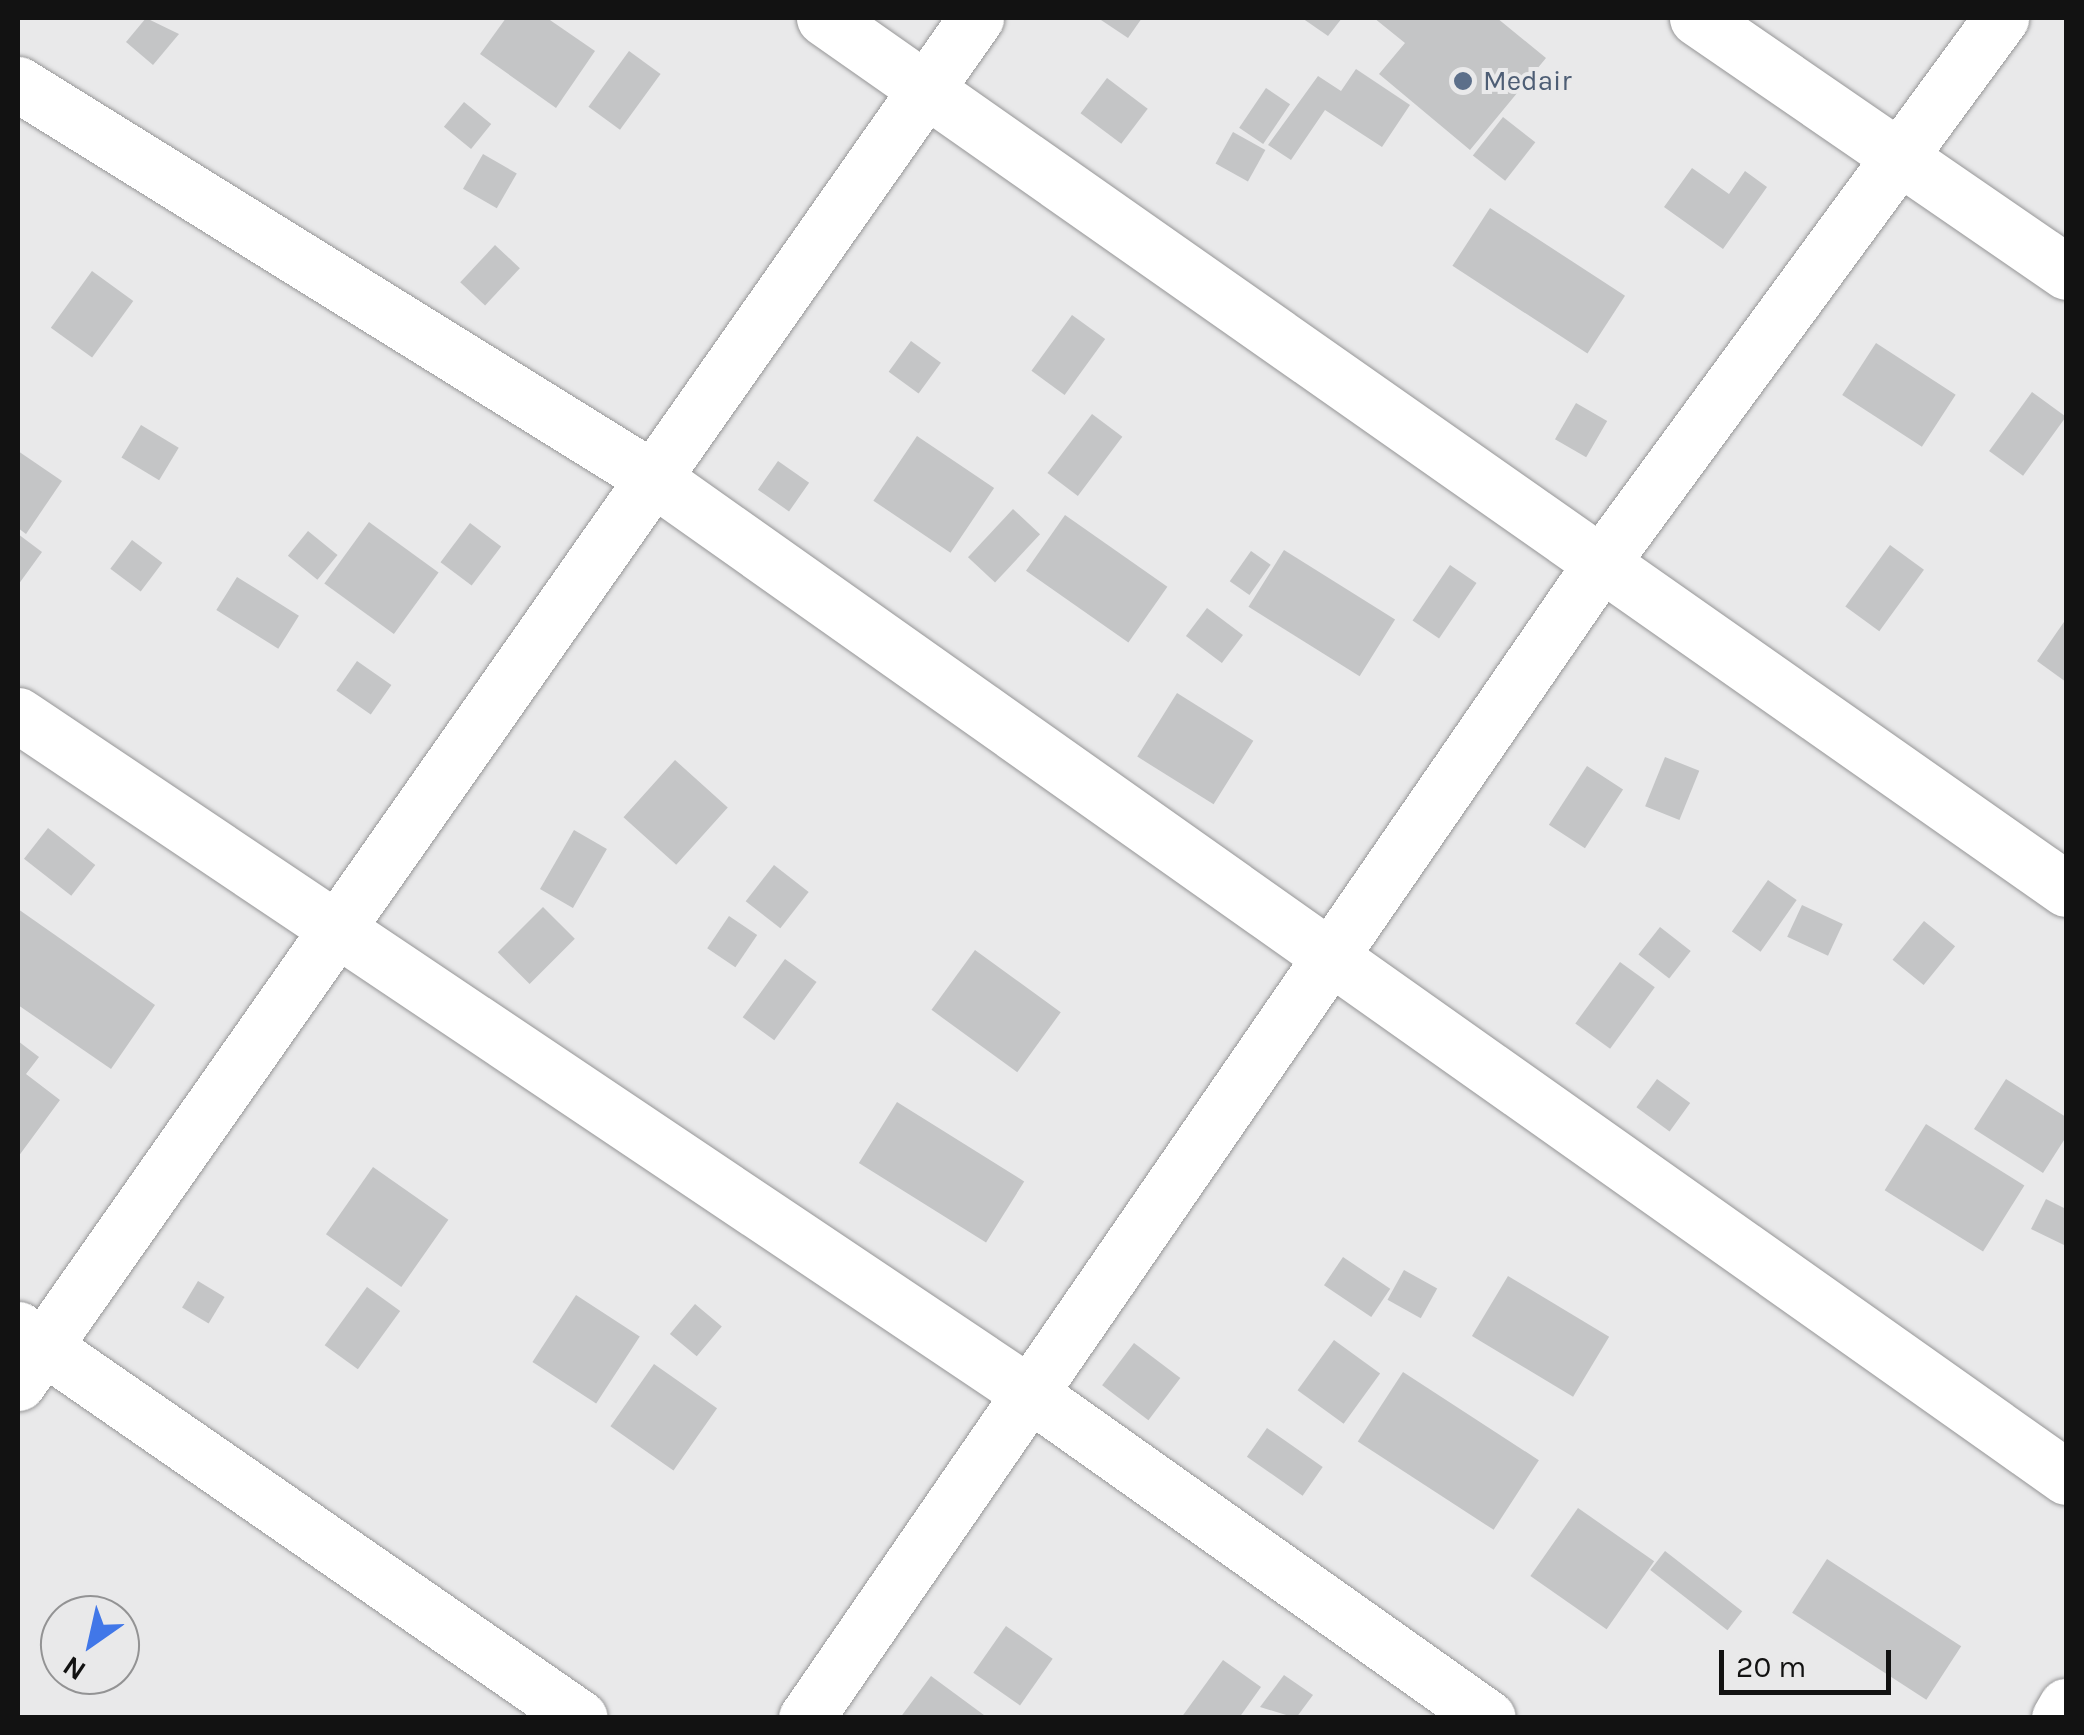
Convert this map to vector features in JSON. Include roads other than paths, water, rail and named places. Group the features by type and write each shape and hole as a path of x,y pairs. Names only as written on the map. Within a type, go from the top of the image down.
{"street":[{"path":"824,18 927,86 2066,889"},
{"path":"580,1718 26,1353 341,926 976,18"},
{"path":"1697,18 2066,272"},
{"path":"806,1718 1602,562 1902,159 2001,18"},
{"path":"18,84 656,480 2066,1477"},
{"path":"18,715 341,926 1030,1393 1488,1718"},
{"path":"2058,1718 2066,1706"}],"place":[{"name":"Medair","path":"1463,81"}]}
